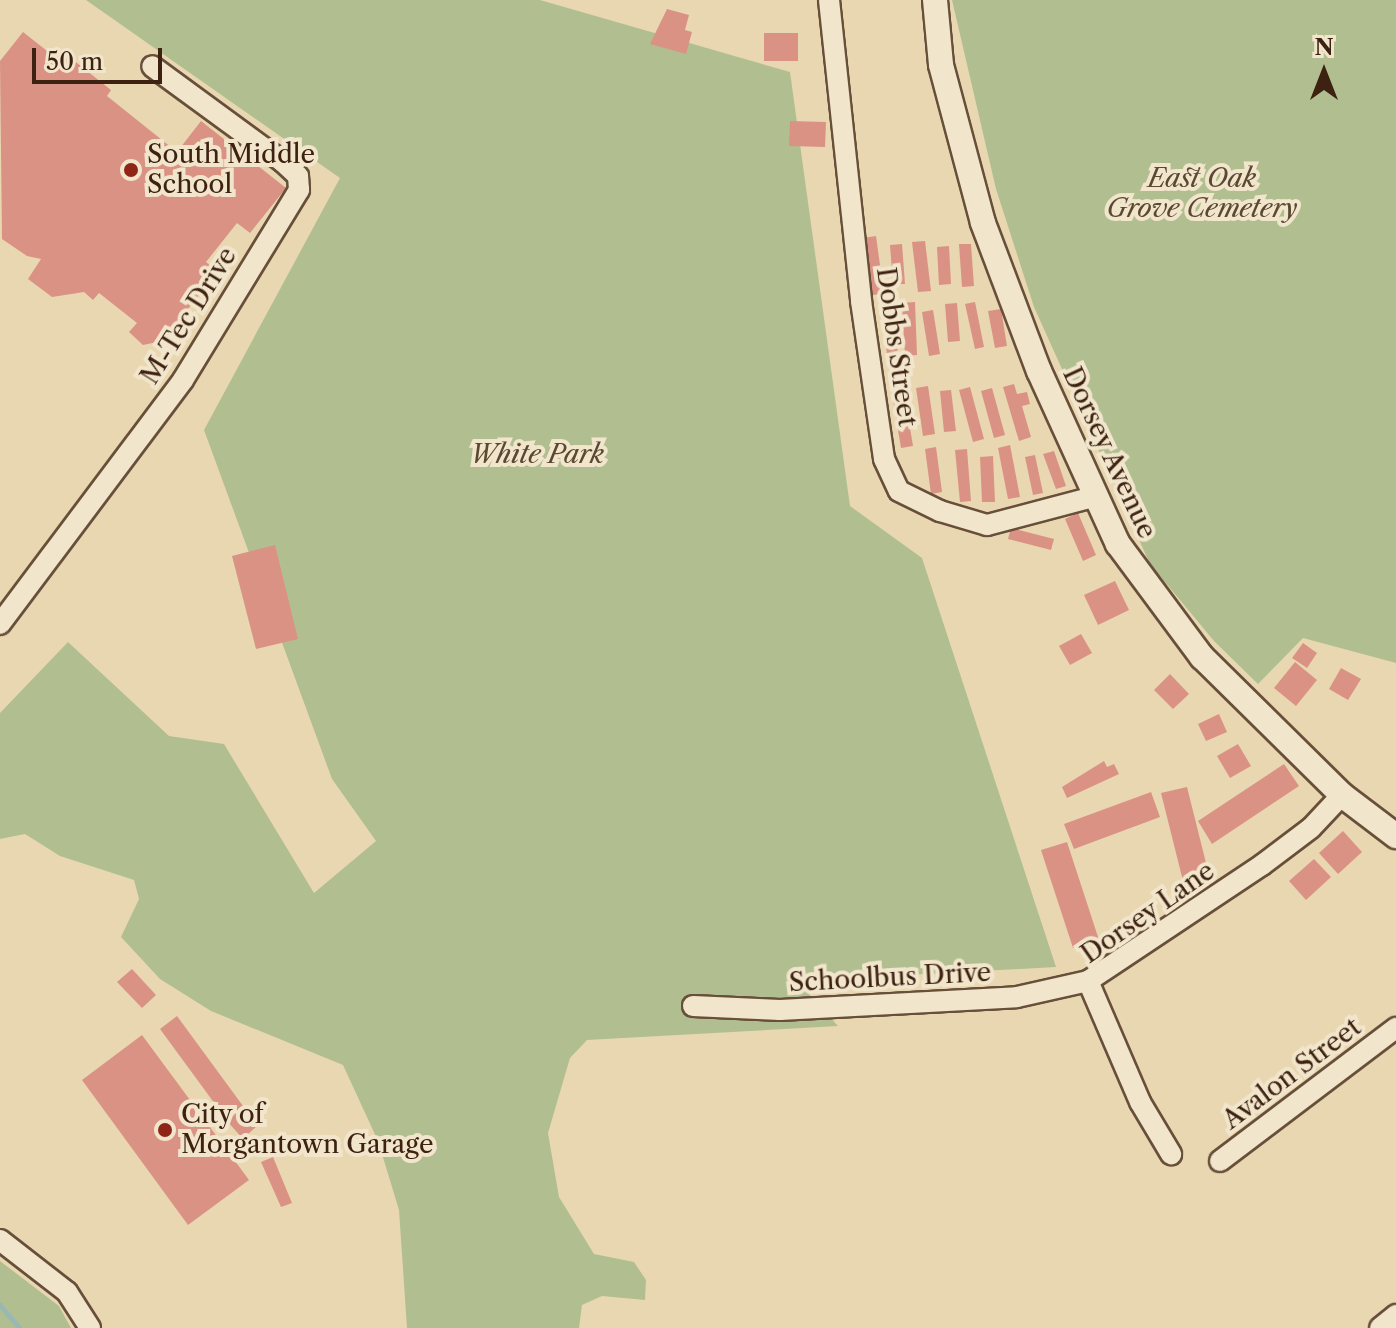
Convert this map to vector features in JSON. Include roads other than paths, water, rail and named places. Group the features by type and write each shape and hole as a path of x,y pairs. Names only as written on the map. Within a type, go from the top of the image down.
{"street":[{"name":"Dobbs Street","path":"829,0 861,301 884,459 899,491 940,511 987,525 1097,496"},
{"name":"Dorsey Avenue","path":"935,0 941,65 983,223 1039,371 1118,544 1172,621 1342,795 1396,836"},
{"name":"M-Tec Drive","path":"0,624 183,380 299,190 298,176 283,162 152,66"},
{"name":"Dorsey Lane","path":"1171,1154 1140,1102 1088,981 1262,865 1311,828 1342,795"},
{"name":"Schoolbus Drive","path":"693,1006 780,1010 1017,997 1088,981"},
{"name":"Avalon Street","path":"1220,1161 1396,1028"},
{"path":"0,1240 67,1292 90,1328"},
{"path":"1380,1328 1396,1315"}],"waterway":[{"path":"0,1305 19,1328"}],"place":[{"name":"South Middle School","path":"131,170"},
{"name":"City of Morgantown Garage","path":"165,1130"}],"park label":[{"name":"East Oak Grove Cemetery","path":"1202,194"},
{"name":"White Park","path":"537,455"}]}
